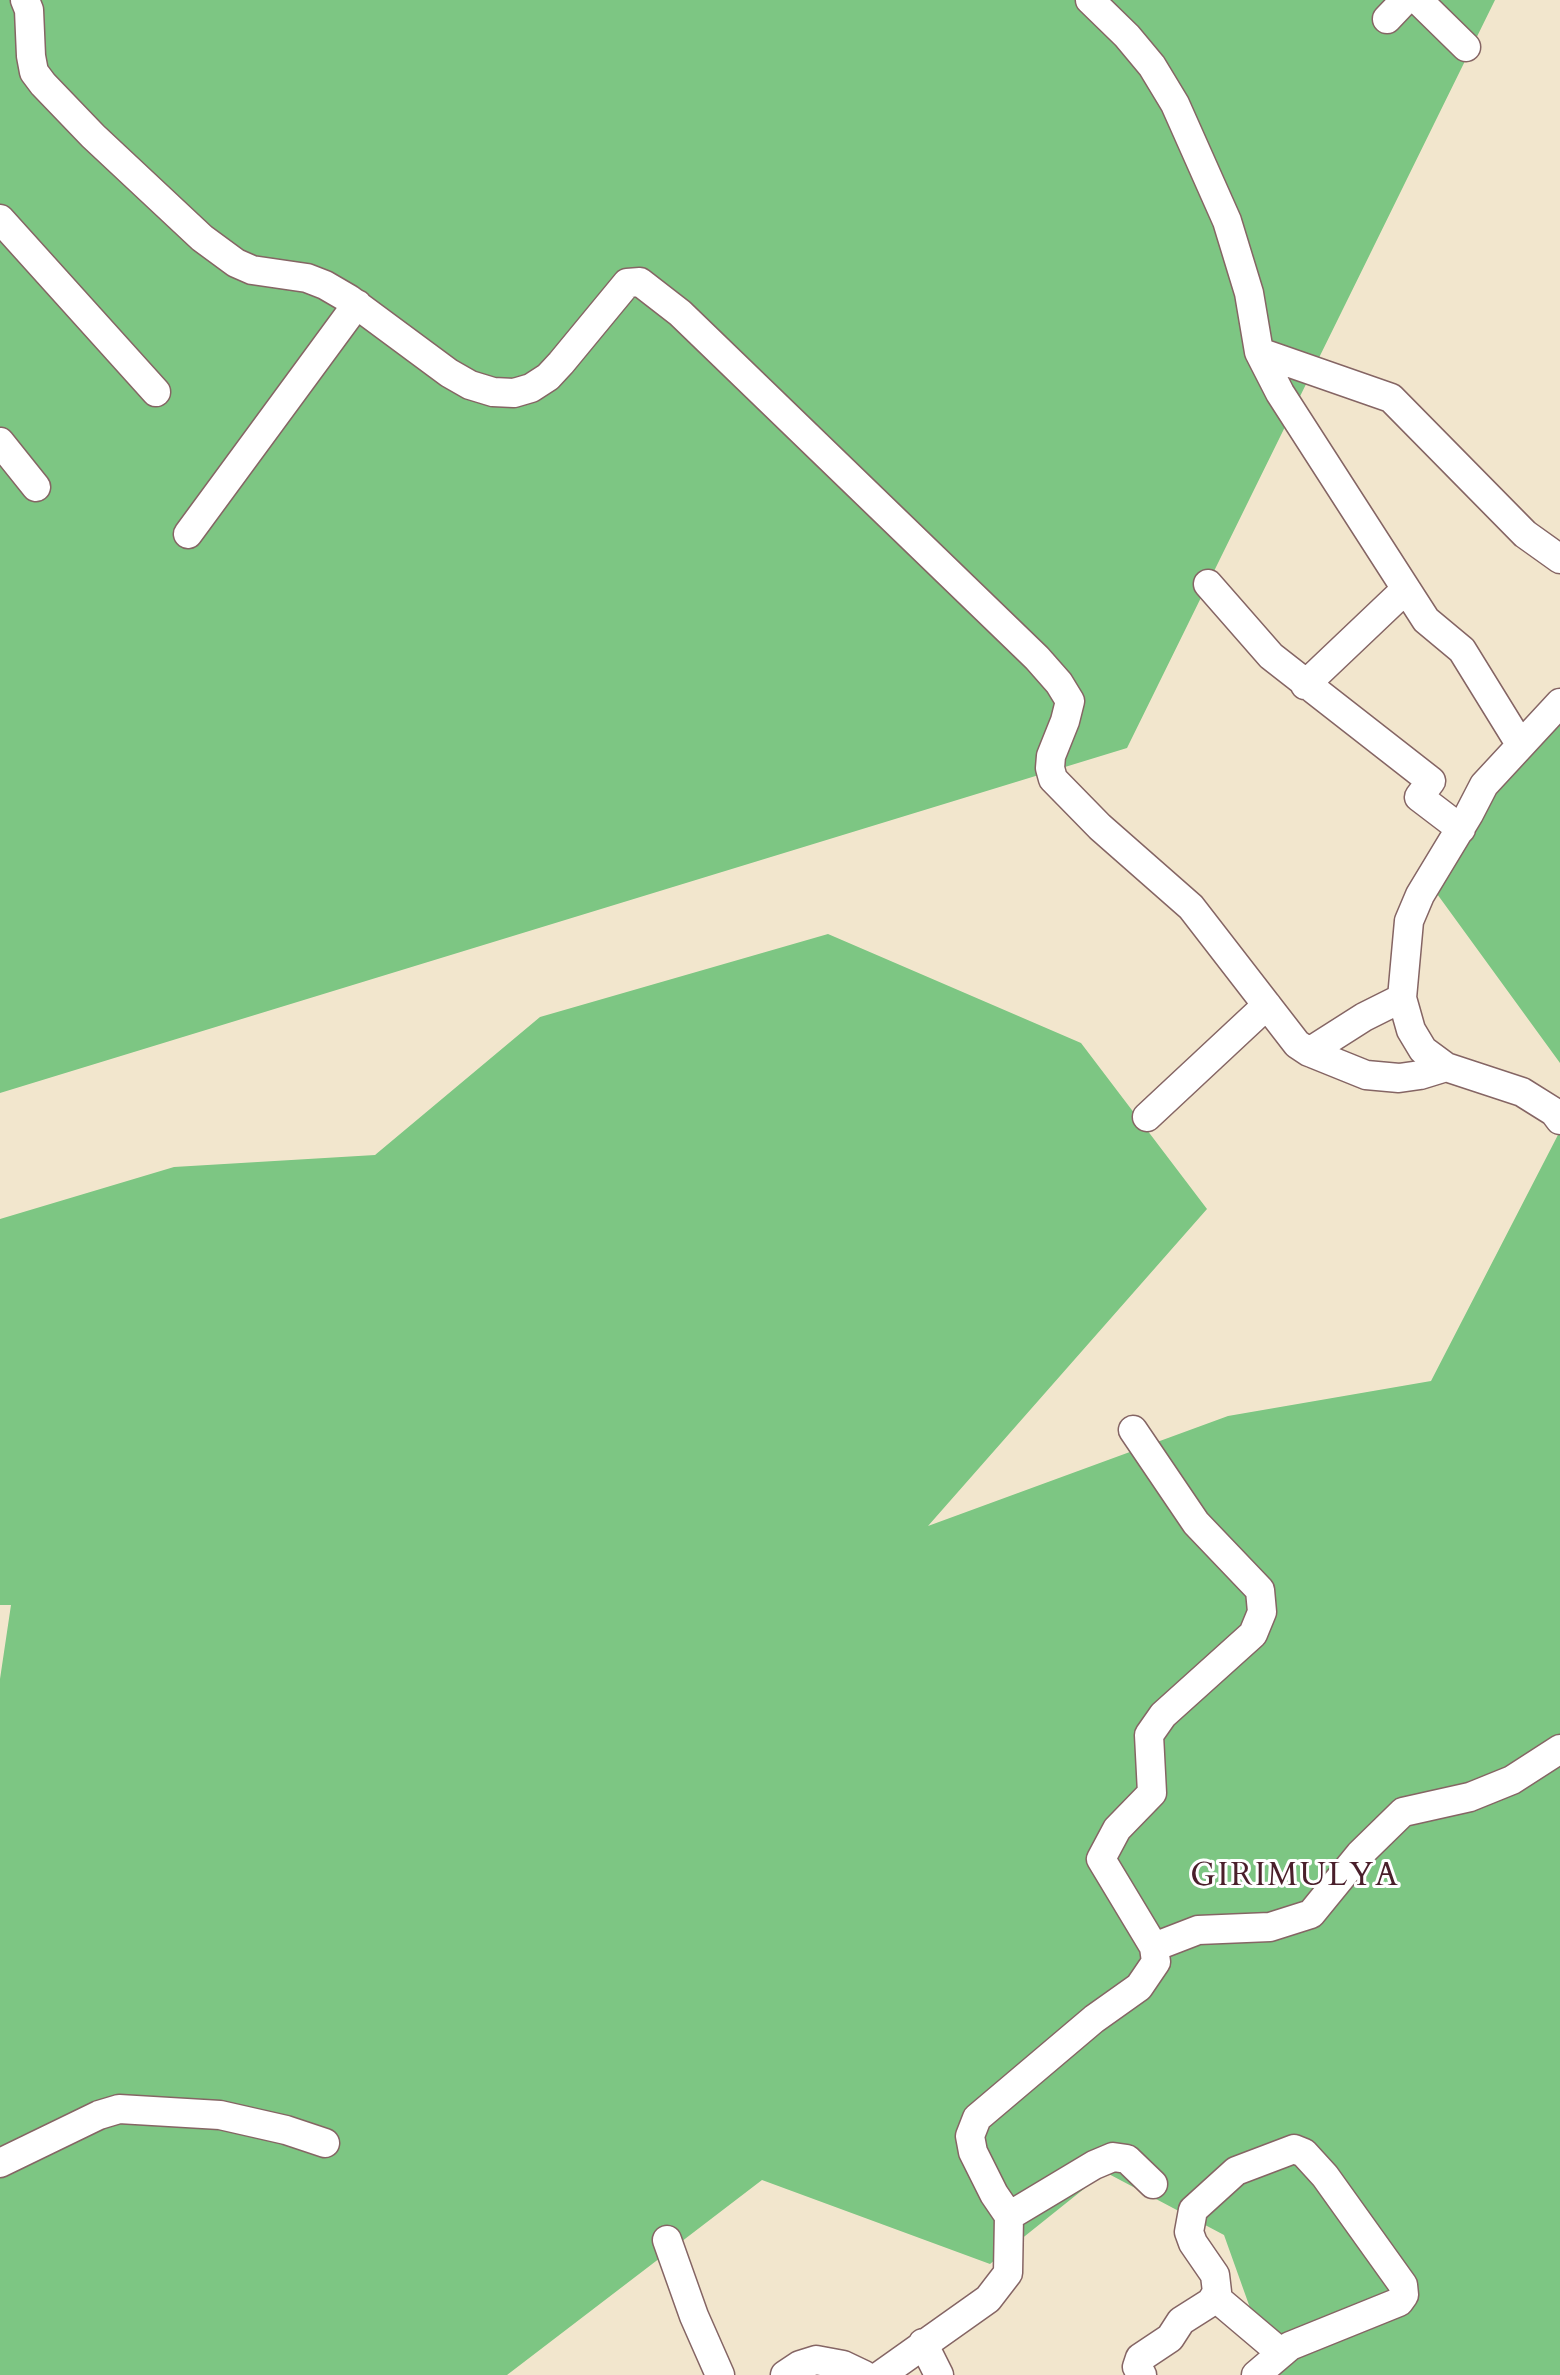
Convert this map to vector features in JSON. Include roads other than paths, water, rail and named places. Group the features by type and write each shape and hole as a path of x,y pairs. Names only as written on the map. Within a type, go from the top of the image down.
{"street":[{"path":"25,0 29,10 34,72 93,136 202,238 244,267 307,278 325,285 357,304 449,373 470,385 493,392 514,393 531,388 548,377 627,283 640,282 653,291 680,313 1037,658 1059,683 1070,701 1051,756 1053,779 1100,827 1191,907 1297,1044 1366,1075 1399,1078 1446,1067"},
{"path":"1090,0 1152,66 1175,104 1227,221 1249,293 1259,352 1280,393 1426,620 1462,650 1520,744"},
{"path":"1418,0 1466,47"},
{"path":"0,219 156,392"},
{"path":"188,534 357,304"},
{"path":"1259,352 1391,398 1525,534 1560,559"},
{"path":"0,442 36,487"},
{"path":"1208,584 1271,656 1431,781 1419,797 1461,829"},
{"path":"1305,685 1406,589"},
{"path":"1560,703 1484,785 1420,895 1409,921 1402,998 1411,1030 1423,1050 1446,1067 1522,1092 1554,1112 1560,1120"},
{"path":"1309,1052 1364,1017 1402,998"},
{"path":"1147,1117 1267,1005"},
{"path":"881,2375 988,2299 1008,2273 1009,2216 973,2152 970,2136 977,2118 1094,2019 1139,1987 1156,1962 1154,1947 1101,1859 1117,1829 1152,1793 1149,1735 1163,1715 1253,1634 1262,1612 1260,1590 1196,1523 1133,1430"},
{"path":"1154,1947 1198,1930 1270,1927 1311,1914 1360,1854 1403,1812 1470,1797 1512,1780 1560,1749"},
{"path":"0,2163 99,2115 119,2109 220,2115 325,2143"},
{"path":"1142,2375 1137,2367 1140,2358 1170,2338 1181,2321 1211,2302 1217,2292 1215,2275 1189,2232 1193,2210 1236,2171 1294,2149 1304,2153 1325,2176 1403,2285 1404,2295 1399,2302 1280,2352 1256,2375"},
{"path":"1009,2216 1094,2165 1113,2157 1127,2159 1153,2184"},
{"path":"667,2240 694,2316 720,2375"},
{"path":"1215,2297 1280,2352"},
{"path":"923,2343 939,2375"},
{"path":"785,2375 800,2365 816,2360 843,2365 864,2375"}],"district":[{"name":"GIRIMULYA","path":"1295,1878"}]}
